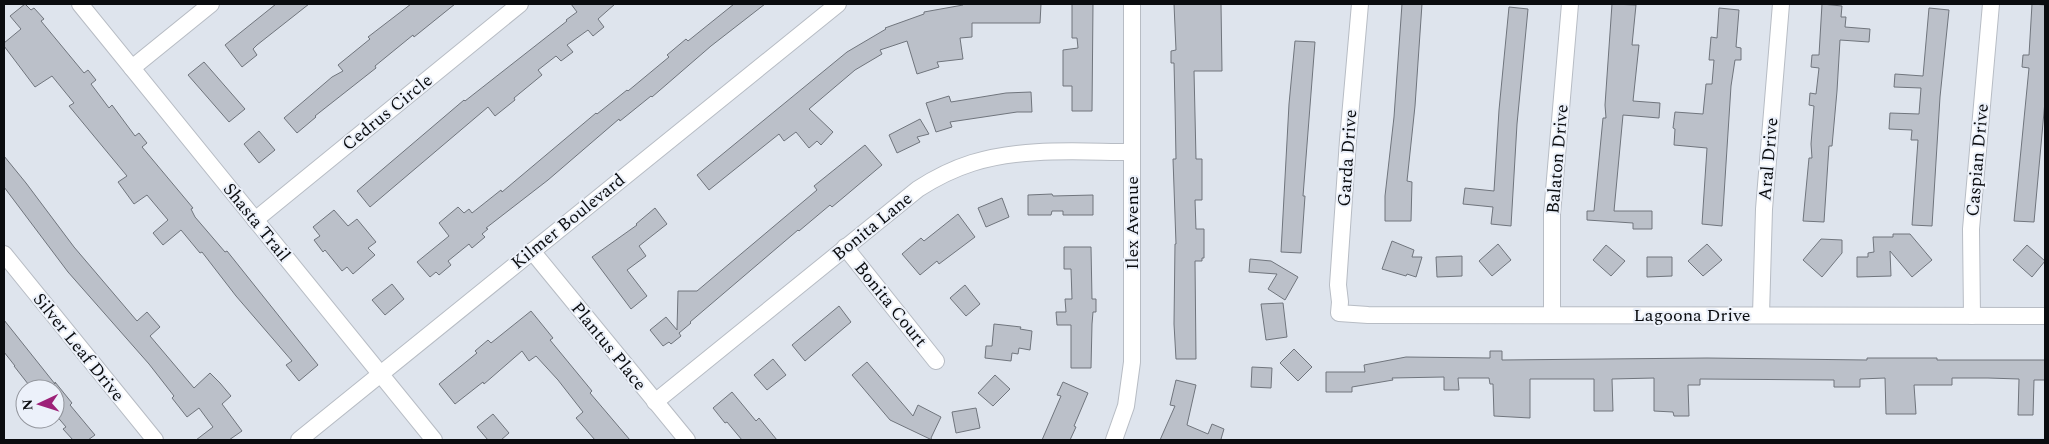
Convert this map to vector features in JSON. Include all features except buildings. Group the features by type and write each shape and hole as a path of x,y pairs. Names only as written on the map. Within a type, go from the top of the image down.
{"street":[{"name":"Shasta Trail","path":"80,4 434,440"},
{"path":"132,68 211,4"},
{"name":"Cedrus Circle","path":"255,220 520,4"},
{"name":"Kilmer Boulevard","path":"299,440 838,4"},
{"name":"Ilex Avenue","path":"1114,440 1126,406 1132,362 1132,4"},
{"name":"Garda Drive","path":"1339,313 1338,285 1360,4"},
{"name":"Balaton Drive","path":"1552,315 1552,214 1570,4"},
{"name":"Aral Drive","path":"1761,315 1764,209 1781,4"},
{"name":"Caspian Drive","path":"1972,316 1971,229 1990,4"},
{"name":"Bonita Lane","path":"655,402 918,189 954,169 1000,156 1042,152 1132,152"},
{"name":"Bonita Court","path":"845,247 936,361"},
{"name":"Plantus Place","path":"532,251 687,440"},
{"name":"Silver Leaf Drive","path":"4,254 155,440"},
{"name":"Lagoona Drive","path":"1339,313 1368,315 2045,316"}],"shaded area":[{"path":"2045,438 2045,440 1859,440"}]}
